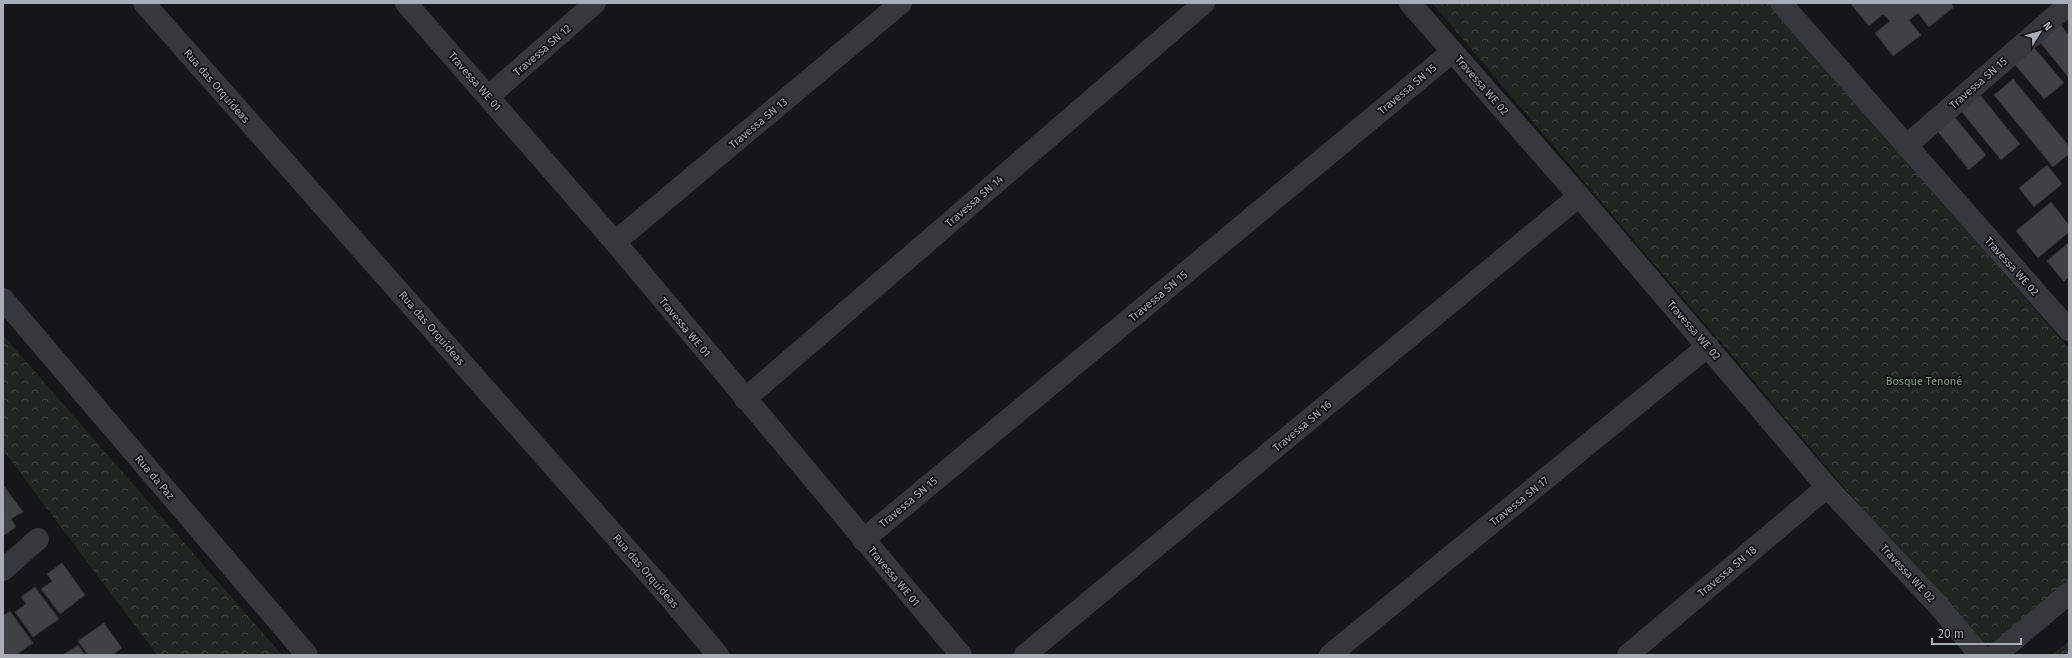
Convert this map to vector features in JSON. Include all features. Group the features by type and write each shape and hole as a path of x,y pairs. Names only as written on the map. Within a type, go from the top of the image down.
{"street":[{"name":"Rua das Orquídeas","path":"144,3 670,598 718,655"},
{"name":"Travessa WE 01","path":"406,3 489,96 615,242 863,540 961,655"},
{"name":"Travessa SN 12","path":"489,96 595,3"},
{"name":"Travessa SN 13","path":"615,242 901,3"},
{"name":"Travessa SN 14","path":"745,399 1204,3"},
{"name":"Travessa WE 02","path":"1410,3 1579,196 1827,487 1937,604 1980,655"},
{"name":"Travessa WE 02","path":"1781,3 2069,330"},
{"name":"Travessa SN 15","path":"1906,146 2069,4"},
{"name":"Travessa SN 15","path":"863,540 1452,52"},
{"name":"Travessa SN 16","path":"1025,655 1579,196"},
{"name":"Rua da Paz","path":"3,299 307,655"},
{"name":"Travessa SN 17","path":"1330,655 1708,346"},
{"name":"Travessa SN 18","path":"1628,655 1827,487"},
{"path":"3,570 38,539"},
{"path":"1996,655 2069,594"}],"green space":[{"name":"Bosque Tenoné","path":"1432,3 1771,3 2069,349 2069,587 1987,655"},
{"path":"3,335 282,655 157,655 3,450"},
{"path":"2069,641 2069,655 2052,655"}],"building":[{"path":"1850,3 1951,3 1954,7 1929,27 1918,13 1909,20 1921,35 1893,56 1875,33 1890,21 1883,14 1869,26"},
{"path":"2056,19 2069,35 2069,78 2035,36"},
{"path":"2030,43 2064,83 2044,99 2011,60"},
{"path":"2013,79 2069,146 2069,154 2053,167 1994,95"},
{"path":"1976,90 2020,144 2001,160 1957,106"},
{"path":"1951,113 1986,155 1969,170 1934,127"},
{"path":"2047,165 2062,184 2034,207 2019,188"},
{"path":"2051,202 2069,225 2069,232 2038,258 2016,231"},
{"path":"2069,242 2069,277 2064,282 2047,261"},
{"path":"4,486 23,512 11,519 16,527 3,536"},
{"path":"62,563 85,595 60,614 41,589 52,581 47,574"},
{"path":"35,587 59,619 33,637 15,612 26,604 21,597"},
{"path":"10,611 33,643 16,655 3,655 3,616"},
{"path":"104,623 122,648 112,655 88,655 78,641"},
{"path":"78,645 85,655 63,655"}]}
